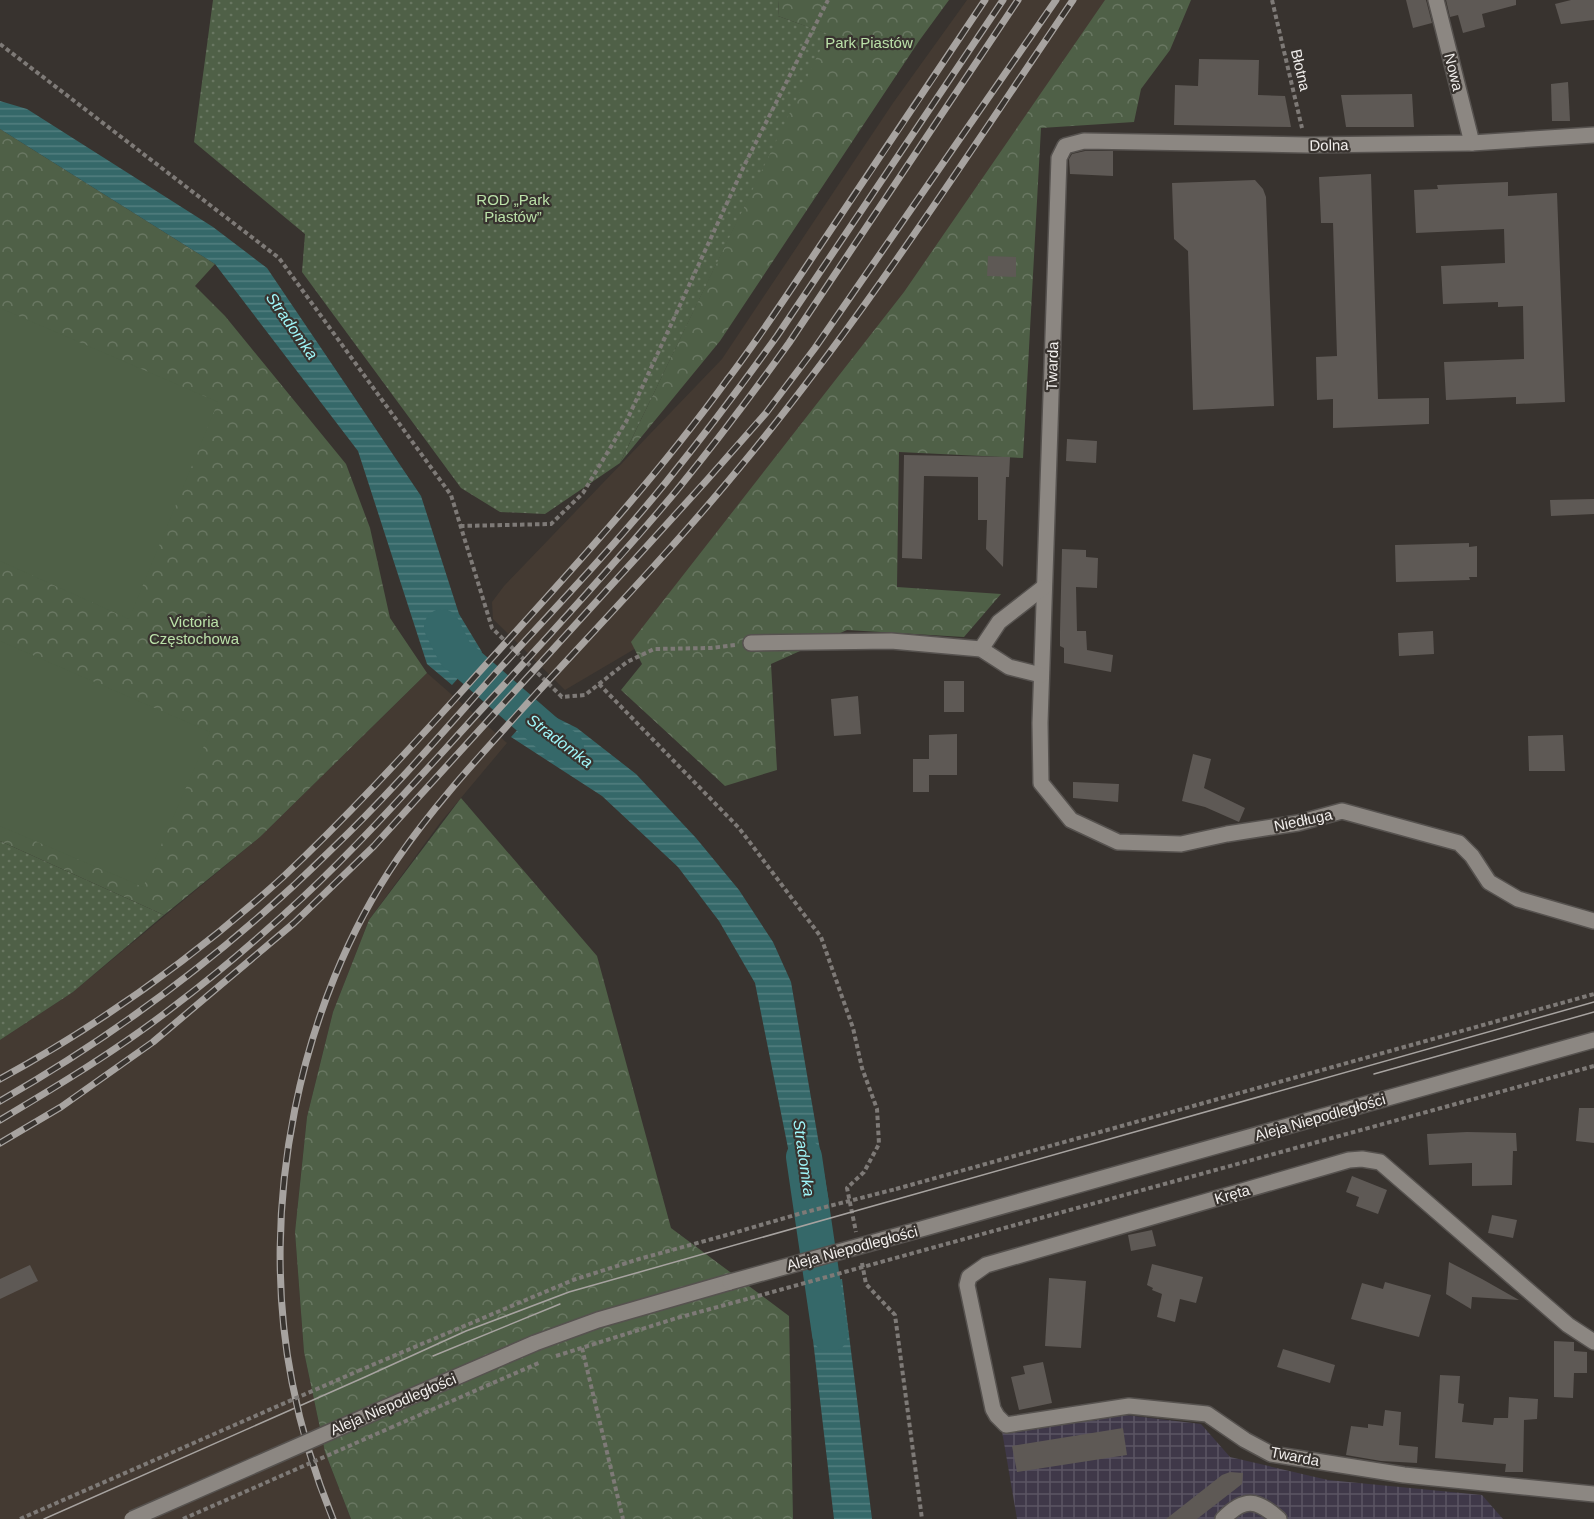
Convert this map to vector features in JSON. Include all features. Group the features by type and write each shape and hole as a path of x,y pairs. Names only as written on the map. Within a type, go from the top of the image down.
{"street":[{"name":"Nowa","path":"1436,0 1472,143"},
{"name":"Dolna","path":"1065,146 1084,141 1306,145 1472,143 1594,135"},
{"name":"Twarda","path":"1041,783 1041,675 1059,158 1065,146"},
{"path":"981,649 999,621 1044,587"},
{"path":"751,643 880,641 981,649 1009,666 1041,675"},
{"name":"Niedługa","path":"1041,783 1071,820 1118,842 1181,844 1298,823 1342,811 1459,843 1472,856 1489,882 1518,899 1594,921"},
{"name":"Aleja Niepodległości","path":"132,1519 535,1343 577,1328 730,1282 1594,1040"},
{"name":"Kręta","path":"1006,1425 993,1409 967,1293 969,1277 977,1270 986,1265 1077,1238 1349,1160 1362,1159 1380,1162 1569,1325 1594,1342"},
{"name":"Twarda","path":"1006,1425 1128,1406 1207,1414 1245,1440 1271,1454 1404,1475 1594,1494"},
{"path":"1223,1519 1235,1506 1246,1503 1266,1507 1279,1519"}],"path":[{"path":"460,526 551,524 583,493 627,420 745,164 828,0"},
{"name":"Błotna","path":"1272,0 1306,145"},
{"path":"0,44 279,258 451,495 492,628 562,697 585,695 627,662 654,649 711,648 751,643"},
{"path":"599,684 740,828 821,937 853,1028 862,1068 877,1109 879,1144 864,1172 847,1188"},
{"path":"20,1519 573,1280 639,1259 896,1190 1594,994"},
{"path":"183,1519 550,1358 736,1302 1594,1066"},
{"path":"866,1284 895,1315 922,1519"},
{"path":"582,1348 623,1519"}],"shaded area":[{"path":"967,0 1119,0 660,634 565,690 493,619 492,602 504,586 722,359 893,103"},
{"path":"427,673 507,743 440,823 369,920 333,1012 307,1117 295,1232 304,1352 325,1452 351,1519 0,1519 0,1040 73,992 260,837"},
{"path":"1126,1415 1201,1424 1230,1457 1328,1480 1482,1495 1503,1519 1017,1519 1002,1431"}],"green space":[{"name":"ROD „Park Piastów”","path":"213,0 779,0 778,16 828,34 620,463 545,514 500,512 461,488 302,272 305,234 194,142"},
{"name":"Park Piastów","path":"779,0 949,0 919,41 720,341 620,463 827,34 778,16"},
{"path":"1105,0 1191,0 1170,50 1141,89 1134,122 1041,128 1023,458 899,452 897,587 1001,594 964,637 847,630 771,664 777,770 725,786 621,690 642,664 631,642 904,292"},
{"name":"Victoria Częstochowa","path":"0,129 215,264 195,286 225,316 346,464 370,528 390,618 427,673 260,837 164,915 0,841"},
{"name":"Victoria Częstochowa","path":"0,308 218,402 129,619 0,561"},
{"path":"0,641 210,732 143,887 0,826"},
{"path":"461,798 597,956 671,1228 789,1316 793,1519 351,1519 325,1452 304,1352 295,1232 307,1117 333,1012 369,920"},
{"path":"0,841 164,915 73,992 0,1040"}],"water":[{"path":"0,101 27,109 213,227 267,268 421,496 459,614 482,652 452,685 427,664 358,451 215,264 0,129"},
{"path":"537,708 577,728 636,774 696,838 739,890 773,942 791,982 829,1202 800,1208 755,983 719,921 678,867 602,796 511,737"},
{"path":"842,1279 872,1519 834,1519 807,1289"}],"building":[{"path":"1406,0 1426,0 1432,23 1413,28"},
{"path":"1446,0 1516,0 1516,5 1482,14 1485,27 1463,33 1458,15 1450,17"},
{"path":"1571,0 1594,0 1594,20 1561,24 1555,4"},
{"path":"1199,59 1259,60 1258,95 1285,96 1291,127 1174,125 1175,85 1198,86"},
{"path":"1568,82 1570,121 1552,121 1551,84"},
{"path":"1412,94 1414,127 1346,127 1341,95"},
{"path":"1085,151 1113,151 1113,176 1070,174 1069,159 1072,154"},
{"path":"1371,174 1378,399 1429,398 1429,424 1333,428 1333,399 1317,400 1316,357 1337,356 1333,223 1321,223 1319,177"},
{"path":"1255,180 1263,189 1266,197 1274,406 1193,410 1188,251 1174,239 1172,183"},
{"path":"1508,182 1508,196 1557,193 1565,402 1516,404 1516,397 1446,400 1444,362 1524,359 1523,306 1498,307 1498,302 1443,304 1441,266 1505,263 1504,229 1416,233 1414,190 1438,189 1437,185"},
{"path":"988,256 1016,257 1016,277 987,276"},
{"path":"1067,439 1097,441 1096,463 1066,461"},
{"path":"904,455 1010,457 1009,477 1006,477 1003,567 986,549 987,520 978,520 978,477 924,476 922,559 902,558"},
{"path":"1594,499 1594,514 1551,516 1550,500"},
{"path":"1469,543 1469,547 1477,546 1477,577 1469,577 1470,580 1396,582 1395,545"},
{"path":"1062,549 1086,550 1086,557 1098,558 1097,588 1076,587 1077,631 1086,631 1087,650 1113,655 1111,672 1064,663 1064,648 1060,646"},
{"path":"1433,631 1434,654 1399,656 1398,633"},
{"path":"944,681 964,681 964,712 944,712"},
{"path":"858,696 861,734 834,736 831,699"},
{"path":"957,734 957,775 929,775 929,792 913,792 913,759 929,759 929,735"},
{"path":"1563,735 1565,771 1529,771 1528,736"},
{"path":"1193,754 1211,759 1204,788 1245,808 1239,822 1205,807 1182,801"},
{"path":"1073,782 1119,784 1118,802 1073,798"},
{"path":"1579,1108 1594,1108 1594,1143 1576,1141"},
{"path":"1516,1133 1517,1151 1513,1151 1512,1185 1472,1186 1472,1163 1429,1165 1427,1134"},
{"path":"1352,1176 1387,1190 1378,1214 1356,1206 1359,1197 1346,1192"},
{"path":"1492,1215 1517,1220 1513,1238 1488,1233"},
{"path":"1152,1230 1156,1246 1131,1251 1128,1235"},
{"path":"1449,1262 1519,1300 1472,1297 1471,1309 1446,1294"},
{"path":"1152,1264 1203,1277 1196,1303 1180,1299 1175,1322 1157,1317 1162,1294 1147,1285"},
{"path":"30,1265 38,1281 0,1299 0,1279"},
{"path":"1049,1278 1086,1281 1081,1348 1045,1346"},
{"path":"1385,1282 1431,1295 1419,1337 1351,1319 1362,1283 1383,1289"},
{"path":"1554,1341 1574,1342 1574,1351 1587,1352 1587,1373 1574,1373 1573,1398 1554,1397"},
{"path":"1283,1349 1335,1365 1330,1383 1277,1367"},
{"path":"1043,1362 1052,1403 1019,1410 1011,1377 1025,1374 1023,1366"},
{"path":"1440,1375 1460,1376 1458,1403 1464,1404 1462,1422 1493,1425 1494,1418 1508,1418 1509,1397 1538,1399 1537,1419 1524,1420 1523,1472 1505,1472 1506,1464 1435,1458"},
{"path":"1385,1410 1401,1412 1399,1445 1418,1447 1417,1463 1381,1461 1346,1455 1351,1426 1368,1428 1368,1424 1383,1426"},
{"path":"1123,1428 1127,1455 1017,1472 1012,1446"},
{"path":"1230,1472 1243,1473 1242,1484 1197,1519 1166,1519 1222,1475"}],"waterway":[{"name":"Stradomka","path":"442,627 455,653 566,748"},
{"name":"Stradomka","path":"804,1157 830,1334"}],"tram line":[{"path":"44,1519 466,1331 569,1292 1594,1002"},
{"path":"1374,1074 1594,1012"},
{"path":"433,1356 560,1304"}],"railway":[{"path":"0,1079 112,1011 183,960 251,906 306,855 441,714 599,538 696,421 766,326 985,0"},
{"path":"0,1101 89,1046 175,985 216,953 295,884 377,804 586,575 667,481 777,336 1003,0"},
{"path":"0,1120 88,1066 152,1022 239,954 302,898 379,821 613,565 720,436 789,343 1018,0"},
{"path":"0,1143 61,1107 153,1042 294,923 374,846 766,413 815,348 1056,0"},
{"path":"333,1519 309,1452 292,1382 283,1316 280,1248 284,1179 295,1110 312,1042 334,977 363,915 398,858 443,799 688,528 785,411 871,296 1073,0"}]}
